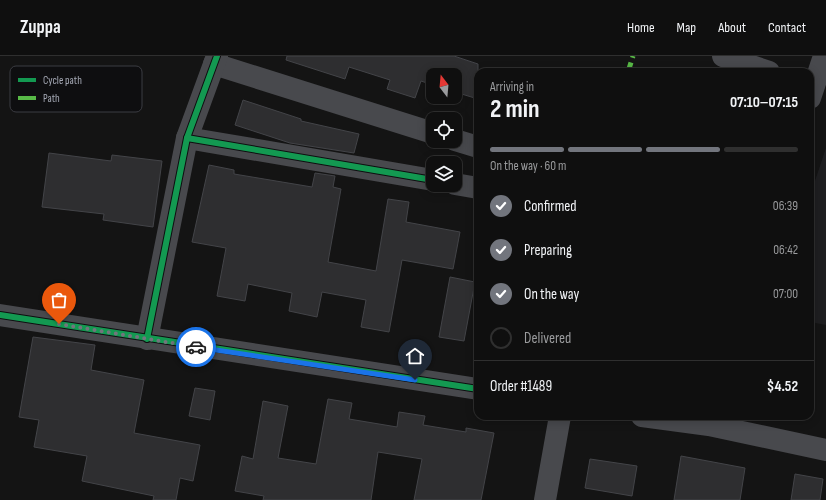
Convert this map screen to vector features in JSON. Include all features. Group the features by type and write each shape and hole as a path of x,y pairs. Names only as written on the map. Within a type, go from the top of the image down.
{"street":[{"path":"723,56 758,68"},
{"path":"814,82 824,56"},
{"path":"147,339 187,138 215,60 426,131"},
{"path":"187,138 426,179"},
{"path":"462,142 474,146"},
{"path":"462,185 474,187"},
{"path":"0,315 474,389"},
{"path":"545,500 559,420"},
{"path":"710,420 826,450"}],"shaded area":[{"path":"826,148 826,325 814,323 814,184"}],"building":[{"path":"287,56 454,56 478,64 478,68 474,68 474,98 462,94 462,68 426,68 426,83 421,81 415,98 387,89 390,80 349,67 345,79 286,60"},
{"path":"243,100 301,119 301,121 359,134 354,153 290,143 235,125"},
{"path":"49,153 111,161 112,155 162,161 153,227 103,220 104,214 42,207"},
{"path":"209,165 234,170 234,174 312,187 315,173 335,176 333,187 341,189 328,262 376,271 388,199 409,202 406,222 460,232 453,269 402,260 389,332 361,327 366,300 322,292 317,317 289,311 292,293 248,284 245,301 217,296 226,248 192,242"},
{"path":"450,277 474,282 464,341 439,337"},
{"path":"33,337 95,345 91,370 144,380 134,433 200,445 193,481 180,478 176,500 153,500 154,496 82,481 87,456 34,447 39,420 19,417"},
{"path":"195,388 215,391 210,420 189,416"},
{"path":"328,399 352,403 349,419 397,427 399,412 425,416 423,425 466,432 466,428 494,433 481,500 414,500 422,459 378,452 371,500 263,500 264,496 235,491 242,456 253,459 263,401 288,406 278,458 316,464"},
{"path":"681,456 745,468 740,500 674,500"},
{"path":"590,459 637,466 632,496 585,488"},
{"path":"795,474 823,479 820,500 791,500"}],"marked path":[{"path":"629,68 633,56"}],"cycle path":[{"path":"147,339 187,138 217,56"},
{"path":"187,138 426,179"},
{"path":"0,315 474,388"}],"way so far":[{"path":"59,324 196,347"}],"route":[{"path":"196,347 415,380"}]}
